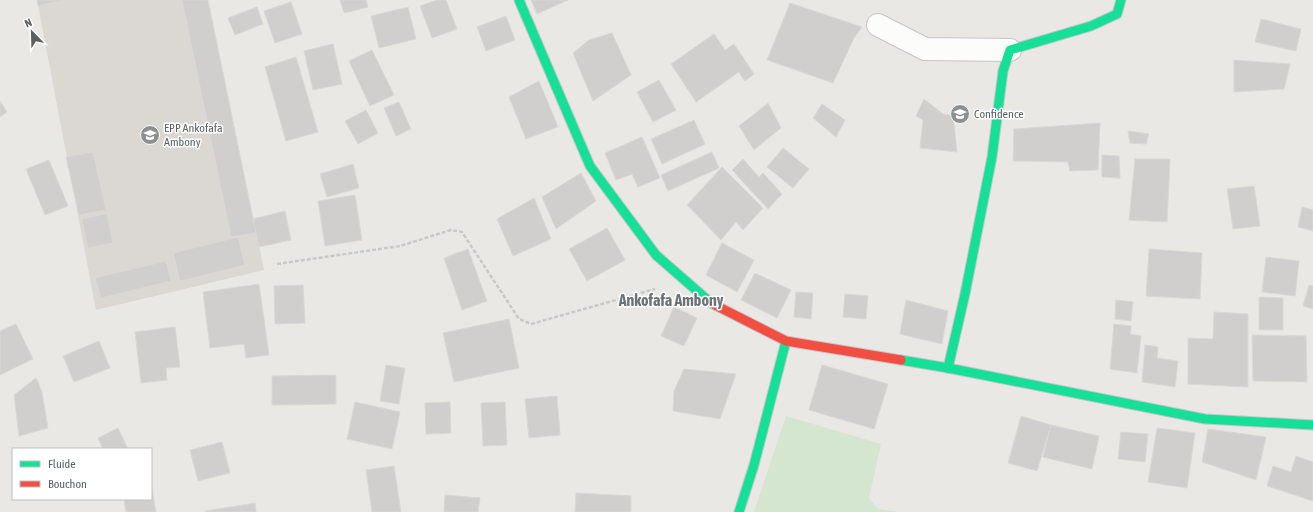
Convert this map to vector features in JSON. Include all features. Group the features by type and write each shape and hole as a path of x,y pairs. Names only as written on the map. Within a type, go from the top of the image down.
{"street":[{"path":"518,0 590,166 656,255 707,301 786,341 948,368 1205,419 1313,425"},
{"path":"878,25 925,50 1010,50 1092,26 1117,14 1121,0"},
{"path":"948,368 967,286 992,157 1003,72 1010,50"},
{"path":"739,512 754,465 786,341"}],"path":[{"path":"277,264 400,246 451,230 462,232 519,320 531,324 684,280"}],"shaded area":[{"name":"EPP Ankofafa Ambony","path":"37,0 208,0 264,270 96,310"}],"green space":[{"path":"786,416 881,444 869,498 878,509 899,512 754,512"}],"building":[{"path":"37,0 64,0 38,6"},
{"path":"182,0 208,0 256,233 231,237"},
{"path":"340,0 366,0 368,7 344,13"},
{"path":"437,0 446,0 457,29 432,38 420,6"},
{"path":"531,0 568,0 537,14"},
{"path":"291,2 302,34 275,43 264,11"},
{"path":"790,3 862,27 854,38 833,83 767,60"},
{"path":"257,7 263,24 235,35 228,18"},
{"path":"408,7 416,39 379,48 371,16"},
{"path":"506,16 515,40 486,51 477,27"},
{"path":"1261,19 1301,29 1296,51 1255,42"},
{"path":"612,33 631,75 593,101 573,53 589,40"},
{"path":"714,34 725,50 734,44 754,74 745,81 739,72 696,102 671,64"},
{"path":"333,44 342,84 313,90 304,51"},
{"path":"372,50 394,95 370,106 349,61"},
{"path":"296,57 318,132 286,141 265,67"},
{"path":"1234,60 1290,64 1284,89 1234,92"},
{"path":"659,80 676,110 653,122 637,92"},
{"path":"539,81 558,127 526,139 509,97"},
{"path":"924,99 943,114 953,115 957,152 920,148 923,120 916,116"},
{"path":"0,101 7,112 0,117"},
{"path":"399,102 411,129 396,136 384,108"},
{"path":"768,103 781,128 754,150 739,126"},
{"path":"822,104 845,120 836,137 813,118"},
{"path":"366,110 378,133 358,144 345,121"},
{"path":"694,120 705,144 662,164 651,139"},
{"path":"1100,123 1098,170 1070,171 1068,162 1013,161 1014,129"},
{"path":"1128,131 1149,134 1146,144 1130,143"},
{"path":"642,137 660,178 638,187 632,174 616,180 605,153"},
{"path":"783,148 809,169 793,188 767,167"},
{"path":"93,152 106,210 79,215 66,157"},
{"path":"712,152 719,168 668,191 661,175"},
{"path":"1102,155 1119,156 1120,178 1102,177"},
{"path":"743,159 759,177 763,173 782,194 768,209 732,170"},
{"path":"1135,159 1170,159 1167,222 1129,220"},
{"path":"49,160 68,206 45,215 26,169"},
{"path":"353,164 359,188 327,197 320,174"},
{"path":"722,167 763,208 743,230 736,222 721,240 687,205"},
{"path":"581,173 596,201 556,229 542,197"},
{"path":"1254,186 1260,226 1233,229 1227,189"},
{"path":"355,195 362,240 325,246 318,201"},
{"path":"534,198 551,239 513,256 497,219"},
{"path":"1302,207 1313,210 1313,231 1298,227"},
{"path":"285,211 291,240 259,247 253,219"},
{"path":"107,214 113,243 88,248 82,219"},
{"path":"607,228 625,260 587,281 569,249"},
{"path":"238,237 245,265 180,281 173,253"},
{"path":"722,243 754,260 737,292 706,275"},
{"path":"468,249 487,301 462,310 444,258"},
{"path":"1149,249 1202,253 1200,299 1146,296"},
{"path":"1266,257 1299,261 1295,296 1262,292"},
{"path":"166,261 171,281 101,298 95,278"},
{"path":"755,273 791,290 777,318 741,300"},
{"path":"259,284 269,355 246,358 244,344 210,348 203,292"},
{"path":"303,285 305,323 275,324 274,286"},
{"path":"1309,285 1313,286 1313,309 1303,306"},
{"path":"796,292 813,293 811,319 794,317"},
{"path":"845,294 868,296 866,319 843,317"},
{"path":"1259,297 1283,298 1283,330 1259,330"},
{"path":"906,300 948,311 942,344 900,334"},
{"path":"1116,300 1133,302 1131,321 1115,319"},
{"path":"674,307 697,318 684,346 661,336"},
{"path":"1214,312 1248,314 1248,387 1188,384 1188,338 1213,339"},
{"path":"509,319 519,368 454,382 443,333"},
{"path":"16,324 33,359 0,375 0,331"},
{"path":"1114,324 1131,326 1130,334 1141,336 1137,373 1110,369"},
{"path":"175,327 180,367 166,368 167,380 141,383 135,332"},
{"path":"1252,335 1306,336 1307,382 1253,381"},
{"path":"99,341 110,368 74,382 63,356"},
{"path":"1145,345 1158,347 1157,358 1178,361 1175,387 1142,382"},
{"path":"386,365 405,368 399,404 380,401"},
{"path":"822,365 888,384 874,429 809,410"},
{"path":"684,369 736,374 720,419 673,411 674,391"},
{"path":"336,375 336,404 272,405 272,376"},
{"path":"36,378 42,392 48,428 19,436 14,395"},
{"path":"557,396 560,435 529,438 525,399"},
{"path":"355,402 400,412 392,449 347,439"},
{"path":"450,402 451,433 426,434 425,403"},
{"path":"505,402 507,445 483,446 481,403"},
{"path":"1021,416 1051,425 1037,471 1008,463"},
{"path":"1051,425 1099,436 1092,469 1043,457"},
{"path":"118,428 128,448 103,448 98,438"},
{"path":"1157,428 1195,433 1187,488 1148,482"},
{"path":"1208,429 1266,437 1256,480 1202,462"},
{"path":"1121,432 1148,434 1145,462 1118,459"},
{"path":"222,442 230,473 198,481 190,450"},
{"path":"1296,456 1313,462 1313,501 1267,486 1273,466 1291,472"},
{"path":"394,466 401,512 372,512 366,470"},
{"path":"152,488 156,512 126,512 124,500 152,500"},
{"path":"576,493 631,496 631,512 575,512"},
{"path":"445,495 480,498 478,512 444,512"},
{"path":"255,503 256,512 205,512 205,511"}],"traffic: fast":[{"path":"519,0 590,166 656,255 711,303"},
{"path":"948,368 965,294 992,157 1003,71 1010,50 1091,26 1117,14 1121,0"},
{"path":"739,512 754,465 786,341"},
{"path":"901,360 1205,419 1313,425"}],"traffic: jam":[{"path":"711,303 786,341 901,360"}],"place":[{"name":"Confidence","path":"960,114"},
{"name":"EPP Ankofafa Ambony","path":"150,135"}],"district":[{"name":"Ankofafa Ambony","path":"671,300"}]}
